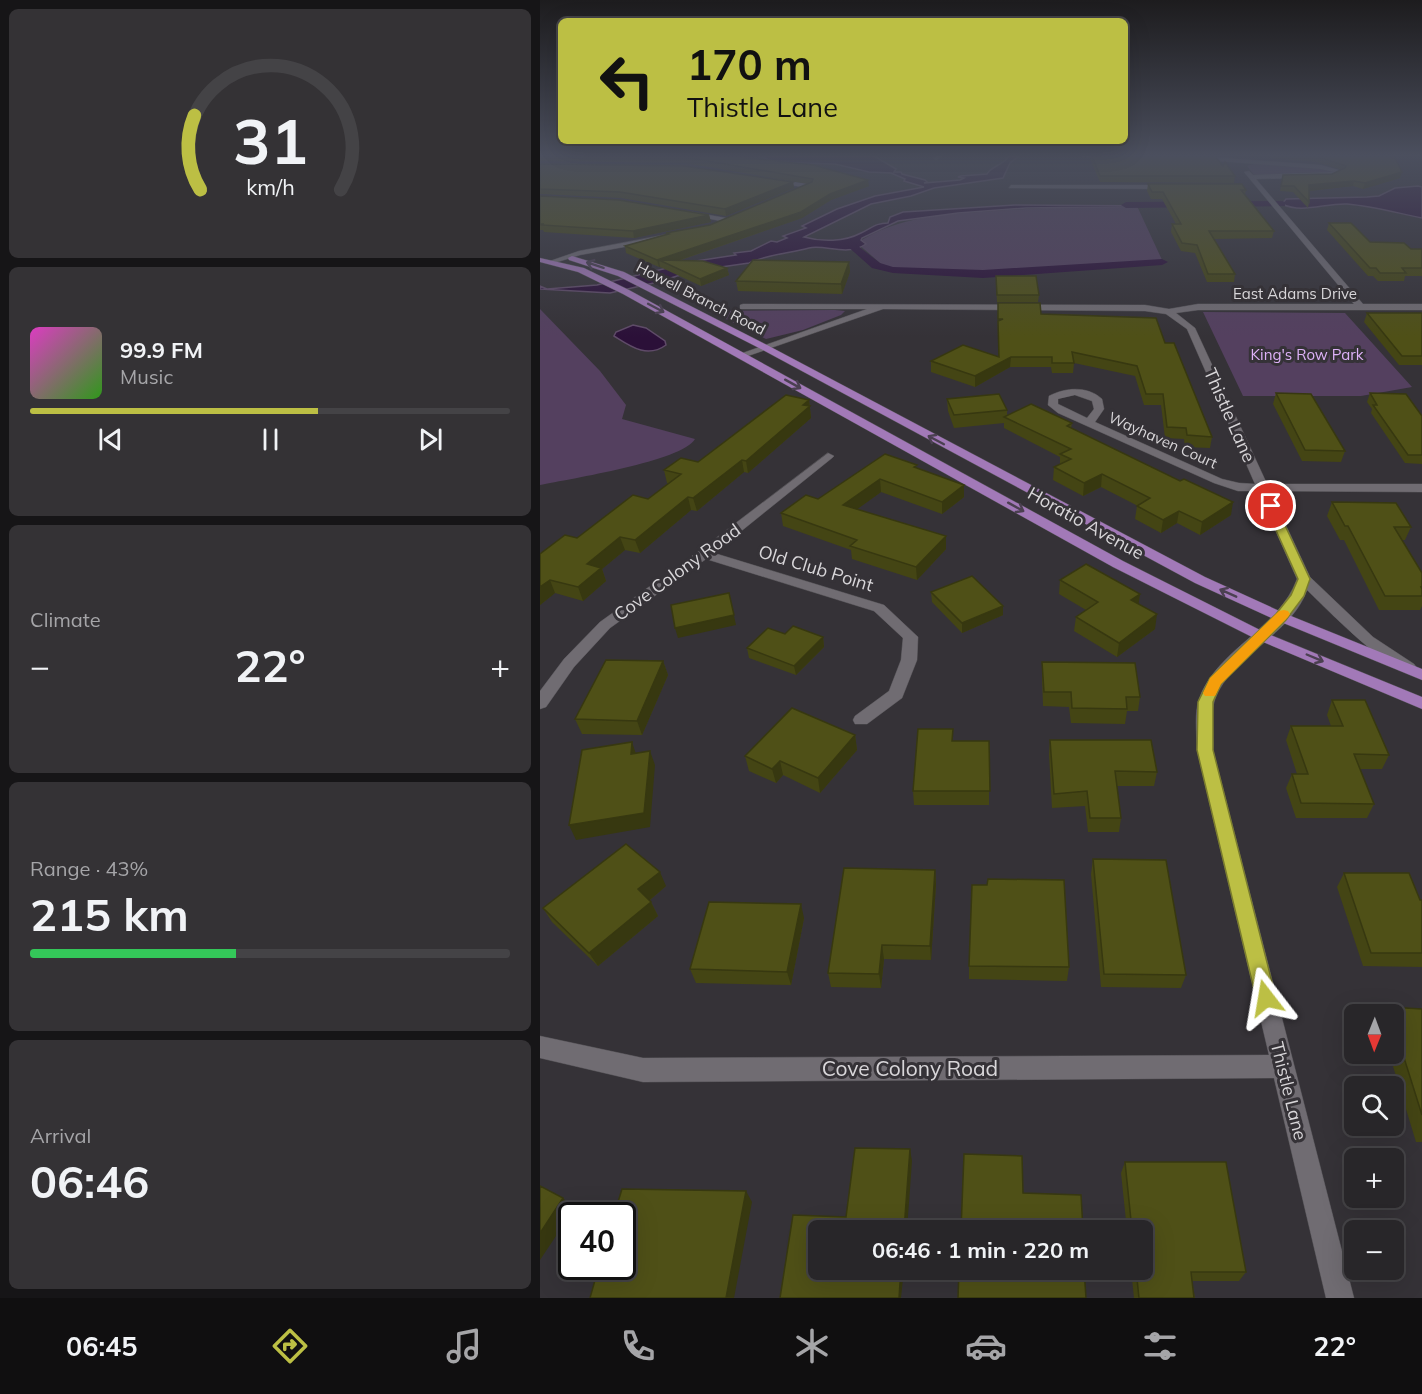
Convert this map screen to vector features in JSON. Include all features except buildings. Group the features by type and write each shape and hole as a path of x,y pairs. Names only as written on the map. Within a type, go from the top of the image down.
{"main road":[{"name":"Howell Branch Road","path":"540,251 568,256 621,274 764,347"},
{"name":"Howell Branch Road","path":"540,260 581,270 603,280 742,355"},
{"name":"Horatio Avenue","path":"764,347 1200,580 1281,617 1418,673"},
{"name":"Horatio Avenue","path":"742,355 1118,564 1261,636 1422,703"},
{"path":"939,465 962,454"}],"street":[{"path":"706,217 726,220"},
{"path":"708,228 735,217"},
{"path":"1284,217 1360,307"},
{"path":"551,262 568,256 669,236"},
{"path":"743,307 882,306"},
{"name":"Howell Branch Road","path":"764,347 882,306 1115,307 1169,312"},
{"name":"East Adams Drive","path":"1169,312 1198,307 1422,307"},
{"name":"Thistle Lane","path":"1169,312 1191,328 1304,579 1298,596 1281,617 1215,681 1206,702 1205,750 1340,1298"},
{"path":"742,355 764,347"},
{"name":"Wayhaven Court","path":"1088,422 1218,482 1238,487 1422,488"},
{"name":"Cove Colony Road","path":"540,703 569,663 605,625 704,554 828,456"},
{"name":"Old Club Point","path":"704,554 879,608 911,637 909,660 896,694 861,720"},
{"path":"1304,579 1368,640 1418,673"},
{"name":"Cove Colony Road","path":"540,1047 643,1070 1283,1066"}],"green space":[{"path":"1142,217 1163,262 984,274 887,269 857,243 889,227 923,218"},
{"path":"540,309 600,371 626,405 622,419 695,439 686,447 670,455 648,462 540,485"},
{"path":"710,311 845,311 841,315 803,330 766,339"},
{"name":"King's Row Park","path":"1203,312 1345,313 1412,387 1361,396 1243,396"}],"shaded area":[{"path":"821,217 845,217 804,237 818,240 840,240 888,223 891,217 931,217 898,221 862,238 861,240 866,244 851,250 809,248 749,263 693,271 610,293 540,289 540,286 547,289 597,285 696,261 736,255 734,253 751,251 771,241 777,242 787,238 783,236 806,228 802,226"},
{"path":"633,325 646,328 665,341 666,345 652,351 639,350 614,336 616,332"}],"waterway":[{"path":"849,242 876,266 893,270 983,274 1162,262"}],"slow traffic":[{"path":"1210,693 1215,681 1284,614"}],"route":[{"path":"1266,998 1205,750 1206,702 1215,681 1281,617 1298,596 1304,579 1271,506"}]}
